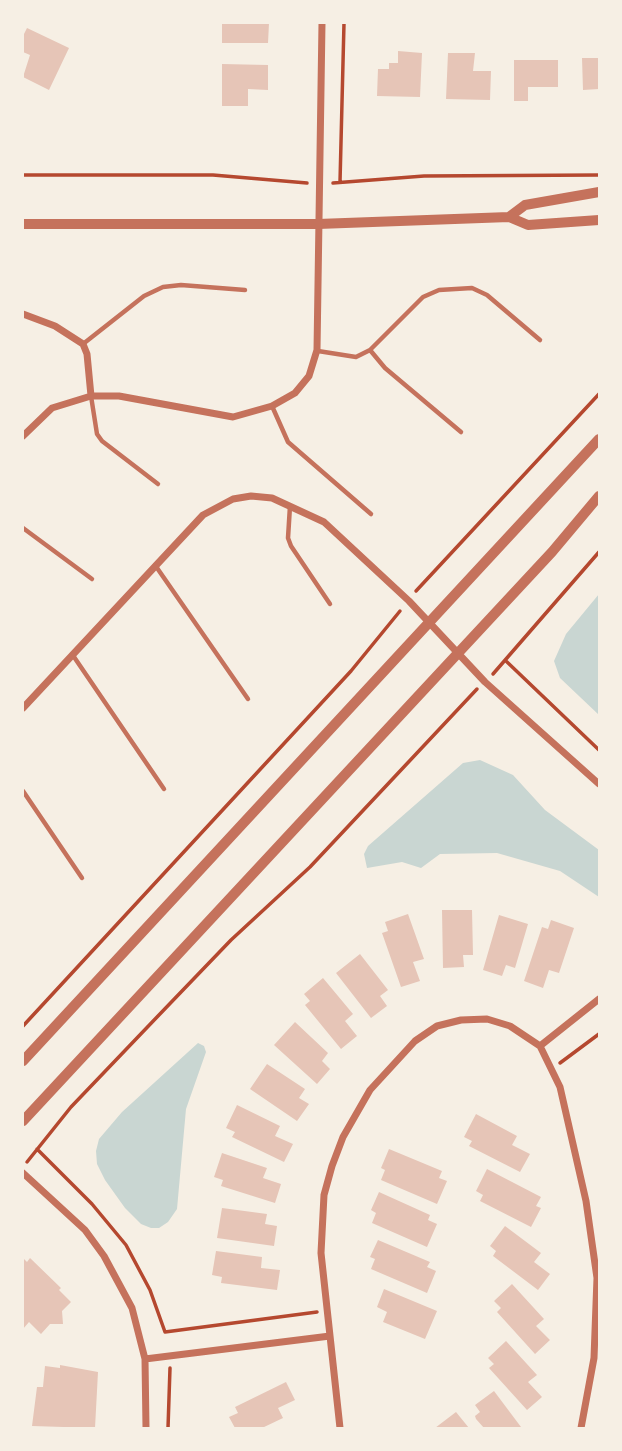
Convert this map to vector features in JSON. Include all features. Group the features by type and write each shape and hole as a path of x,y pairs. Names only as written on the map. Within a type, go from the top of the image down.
{"street":[{"path":"23,436 52,408 91,396 119,396 233,417 272,406 295,393 309,376 317,350 322,23"},
{"path":"509,217 525,205 599,192"},
{"path":"23,224 318,224 509,217 528,225 599,220"},
{"path":"23,314 64,331 83,344 88,354 91,396"},
{"path":"23,1061 599,439"},
{"path":"23,708 190,527 216,505 251,496 272,498 291,504 324,522 429,623 485,682 599,784"},
{"path":"23,1121 599,496"},
{"path":"540,1046 599,999"},
{"path":"340,1428 321,1253 324,1195 343,1137 370,1090 415,1041 437,1026 461,1020 487,1019 510,1026 540,1046 552,1068 586,1201 597,1278 594,1358 581,1428"},
{"path":"23,1173 85,1230 104,1256 132,1308 145,1359 146,1428"},
{"path":"145,1359 330,1336"}],"lane":[{"path":"83,344 144,296 163,288 181,285 245,290"},
{"path":"317,350 356,357 370,350 423,296 439,290 472,288 487,295 540,340"},
{"path":"370,350 385,369 461,432"},
{"path":"91,396 97,434 102,441 158,484"},
{"path":"272,406 288,442 371,514"},
{"path":"291,504 288,538 330,604"},
{"path":"23,528 92,579"},
{"path":"155,565 248,699"},
{"path":"72,654 164,789"},
{"path":"23,791 82,878"}],"path":[{"path":"340,182 344,23"},
{"path":"426,580 599,394"},
{"path":"599,552 533,625 506,660 599,750"},
{"path":"23,1026 351,671 386,626"},
{"path":"23,1167 71,1107 231,940 310,867 469,697"},
{"path":"552,1068 599,1034"},
{"path":"37,1149 92,1204 125,1245 150,1290 165,1332 304,1314"},
{"path":"168,1428 170,1378"}],"shaded area":[{"path":"599,594 599,715 560,678 554,661 566,634"},
{"path":"480,760 513,775 545,810 599,850 599,897 560,871 497,853 440,854 421,868 402,862 367,868 364,854 368,846 463,763"},
{"path":"198,1043 204,1046 206,1052 186,1109 177,1209 168,1222 159,1228 151,1228 141,1224 125,1208 105,1180 97,1164 99,1139 122,1112"}],"building":[{"path":"222,23 269,23 268,43 222,43"},
{"path":"27,28 69,48 49,90 23,77 30,55 23,52 23,36"},
{"path":"398,51 422,53 420,97 377,96 378,69 389,69 389,63 398,63"},
{"path":"448,53 475,53 473,71 491,71 490,100 446,99"},
{"path":"582,58 599,58 599,89 583,90"},
{"path":"514,60 558,60 558,87 528,87 528,101 514,101"},
{"path":"222,64 268,65 268,90 248,89 248,106 222,106"},
{"path":"442,910 472,910 473,955 463,955 464,967 443,968"},
{"path":"408,914 424,959 413,962 420,981 401,987 382,933 388,931 385,922"},
{"path":"499,915 528,924 515,968 506,965 502,976 483,970"},
{"path":"551,920 574,928 559,973 549,970 543,988 524,981 542,927 548,929"},
{"path":"360,954 388,990 380,996 387,1006 371,1018 336,973"},
{"path":"323,978 353,1014 345,1021 357,1036 341,1049 305,1005 310,1001 304,994"},
{"path":"295,1022 328,1053 322,1061 330,1069 317,1084 274,1045"},
{"path":"267,1064 305,1089 299,1098 309,1104 297,1121 250,1089"},
{"path":"237,1105 280,1126 275,1136 293,1144 284,1162 232,1137 235,1132 226,1128"},
{"path":"476,1114 517,1136 512,1145 530,1154 520,1172 469,1146 472,1141 464,1137"},
{"path":"389,1149 442,1171 439,1178 447,1181 437,1204 381,1180 385,1170 381,1168"},
{"path":"222,1153 267,1168 263,1178 281,1184 275,1203 221,1186 223,1180 214,1177"},
{"path":"487,1169 541,1197 536,1206 541,1208 531,1227 480,1201 483,1195 476,1191"},
{"path":"379,1192 430,1215 428,1220 437,1224 427,1247 372,1223 376,1213 371,1210"},
{"path":"222,1208 267,1214 265,1224 277,1226 274,1246 217,1238"},
{"path":"505,1226 541,1253 534,1262 550,1274 538,1290 493,1256 496,1251 490,1246"},
{"path":"378,1240 430,1262 427,1267 436,1271 427,1293 371,1269 375,1259 370,1257"},
{"path":"216,1251 262,1257 261,1268 280,1270 277,1290 221,1283 222,1277 212,1275"},
{"path":"23,1258 27,1262 30,1258 61,1288 59,1290 71,1302 62,1311 63,1324 50,1324 41,1334 29,1322 23,1329"},
{"path":"512,1284 544,1319 536,1326 550,1340 535,1354 497,1312 501,1308 494,1301"},
{"path":"384,1289 437,1311 425,1339 383,1322 387,1312 377,1307"},
{"path":"506,1341 537,1375 528,1382 542,1397 527,1410 489,1368 494,1364 488,1358"},
{"path":"60,1365 98,1372 95,1428 32,1426 37,1387 43,1387 45,1366 60,1368"},
{"path":"286,1382 295,1400 278,1408 283,1418 262,1428 235,1428 229,1417 238,1413 235,1407"},
{"path":"494,1391 521,1427 484,1428 476,1419 475,1416 480,1412 475,1405"},
{"path":"456,1412 469,1428 435,1428"}]}
